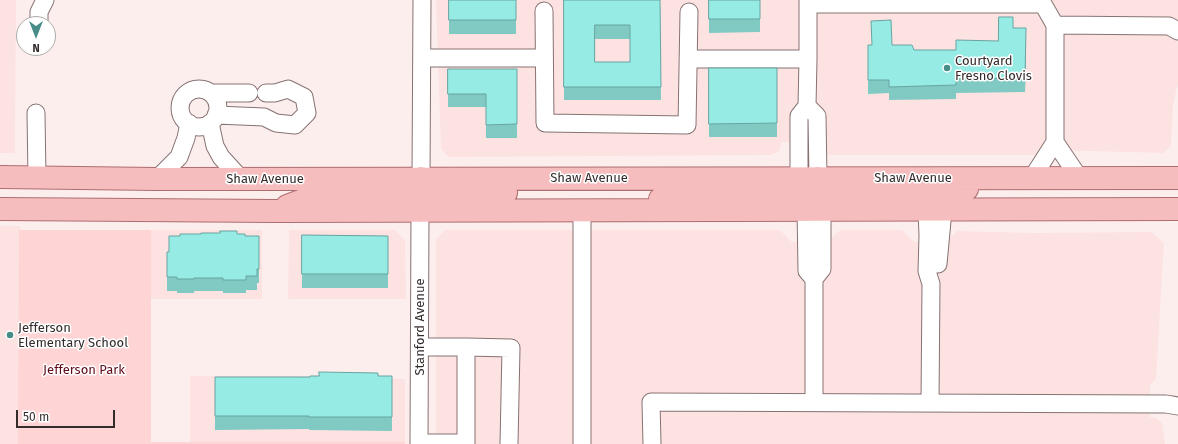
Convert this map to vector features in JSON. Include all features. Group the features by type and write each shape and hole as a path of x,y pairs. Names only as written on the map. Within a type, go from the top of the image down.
{"main road":[{"name":"Shaw Avenue","path":"0,177 157,179 1178,178"},
{"path":"275,211 319,194 406,195 414,191 421,178"},
{"path":"420,211 423,203 429,196 439,194 538,193 591,178"},
{"path":"582,210 692,194 797,194 806,190 808,178"},
{"path":"814,210 809,203 813,198 822,194 938,194 1032,178"},
{"path":"0,209 275,211 1178,209"}],"street":[{"path":"39,16 39,12 45,0"},
{"path":"421,178 422,0"},
{"path":"808,178 817,116 807,106 808,2 1043,4 1054,25 1055,142 1032,178"},
{"path":"544,11 545,124 687,125 689,12"},
{"path":"1054,25 1169,26 1178,31"},
{"path":"422,58 544,58"},
{"path":"688,59 808,59"},
{"path":"241,179 221,157 215,146 213,119 218,109 215,98 211,93 200,89 189,92 184,96 180,107 182,117 189,124 199,127 213,119 264,117 276,123 295,125 307,113 304,97 288,89 266,94"},
{"path":"211,93 249,94"},
{"path":"36,113 36,178"},
{"path":"157,179 179,156 186,138 189,124"},
{"path":"1055,142 1080,179"},
{"path":"582,210 582,444"},
{"path":"814,210 807,271 814,279 814,402"},
{"path":"930,403 931,284 927,271 928,236 935,210"},
{"name":"Stanford Avenue","path":"419,443 420,211"},
{"path":"420,347 511,348 509,444"},
{"path":"419,443 466,443 466,348"},
{"path":"652,444 651,402 1166,404 1178,406"}],"shaded area":[{"path":"0,0 16,0 15,153 0,153"},
{"path":"436,0 1178,0 1178,83 1173,105 1171,145 1164,153 1050,150 1050,155 803,155 803,142 782,142 779,151 770,155 449,157 441,149"},
{"name":"Jefferson Elementary School","path":"0,226 20,226 19,444 0,444"},
{"path":"151,230 262,230 262,299 151,299"},
{"path":"289,230 395,230 405,240 406,299 288,299"},
{"path":"445,230 780,230 792,242 827,242 840,230 902,230 914,242 945,243 957,231 1033,233 1151,232 1164,243 1156,379 1150,385 1150,417 1156,418 1162,423 1165,444 436,444 436,239"},
{"path":"190,376 299,376 405,379 405,442 190,442"}],"green space":[{"name":"Jefferson Park","path":"19,230 151,230 151,442 405,442 405,444 18,444"}],"building":[{"path":"449,0 516,0 516,20 449,20"},
{"path":"564,0 660,0 661,87 564,87","holes":["595,25 630,25 630,62 595,62"]},
{"path":"709,0 760,0 760,19 709,19"},
{"name":"Courtyard Fresno Clovis","path":"999,17 1013,17 1013,28 1026,28 1025,78 956,79 956,85 889,87 889,80 868,80 868,45 872,45 871,21 891,20 892,45 912,45 914,50 956,50 956,40 998,41"},
{"path":"709,68 777,68 777,123 709,124"},
{"path":"448,69 517,69 517,124 486,125 486,94 448,94"},
{"path":"220,231 237,231 237,234 245,234 245,236 259,236 259,269 257,269 257,276 246,276 246,280 223,280 223,278 177,279 177,277 167,277 167,252 169,252 169,236 180,236 180,234 220,233"},
{"path":"302,235 388,236 388,274 302,274"},
{"path":"319,372 378,373 378,376 392,376 392,417 215,416 215,377 310,377 319,376"}],"place":[{"name":"Courtyard Fresno Clovis","path":"947,68"},
{"name":"Jefferson Elementary School","path":"10,335"}]}
